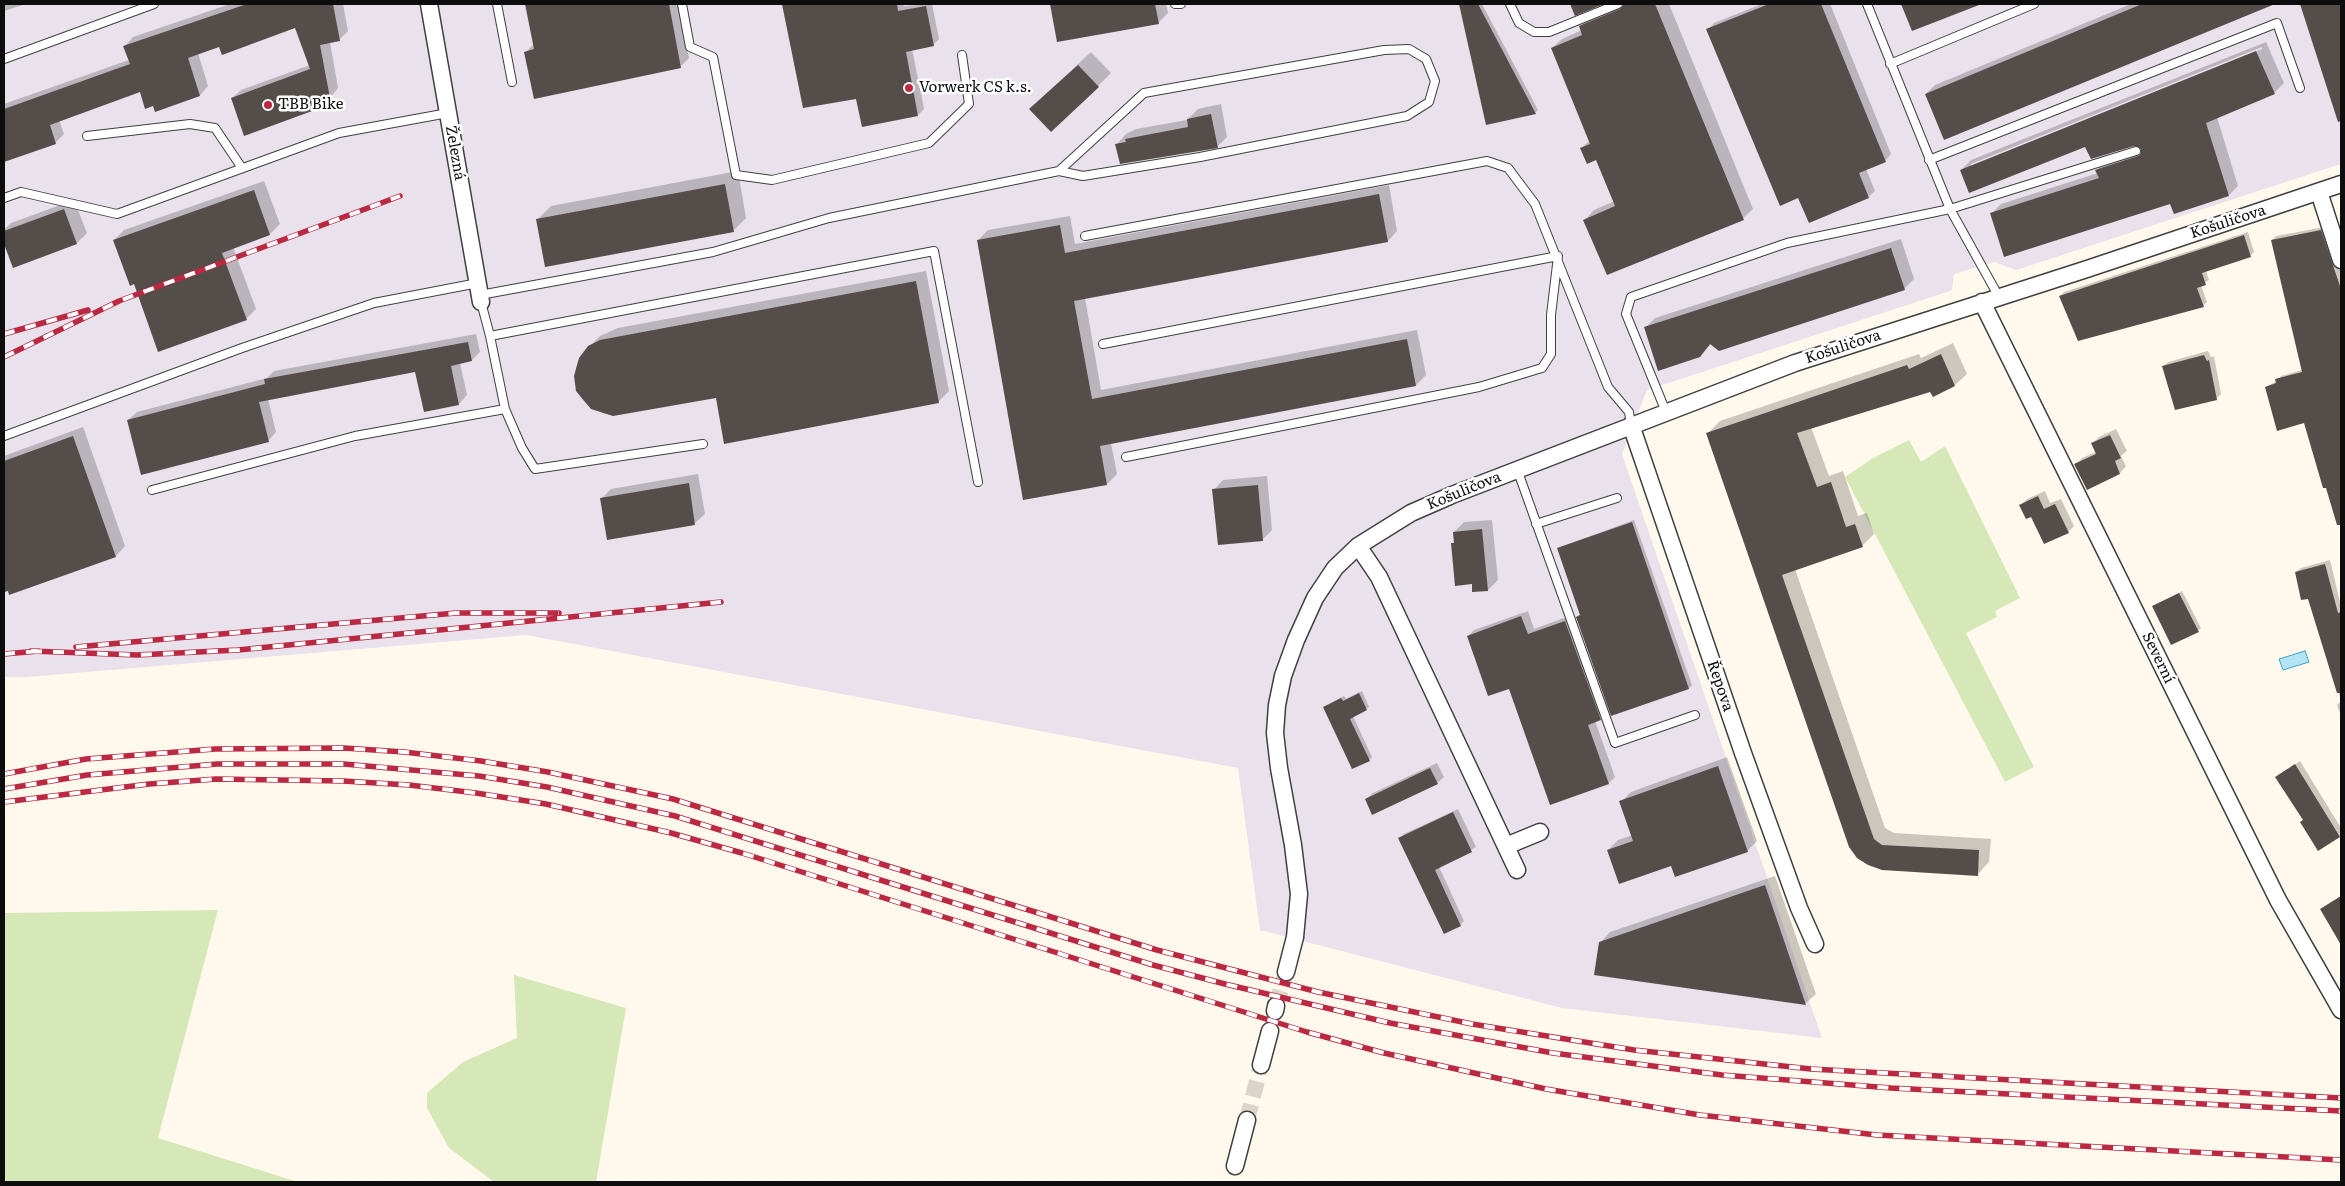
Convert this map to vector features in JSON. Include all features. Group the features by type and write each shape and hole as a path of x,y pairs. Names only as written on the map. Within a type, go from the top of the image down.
{"street":[{"name":"Železná","path":"429,4 480,294"},
{"name":"Košuličova","path":"1286,972 1295,937 1299,894 1293,845 1279,768 1275,733 1277,705 1283,676 1296,640 1315,598 1335,568 1358,546 1412,513 1517,469 1795,363 2341,184"},
{"path":"2319,192 2341,260"},
{"name":"Severní","path":"1982,302 2278,900 2341,1010"},
{"name":"Řepova","path":"1631,425 1749,770 1799,908 1815,944"},
{"path":"1358,546 1379,577 1517,870"},
{"path":"1506,846 1540,832"},
{"path":"1261,1065 1270,1031"},
{"path":"1235,1166 1247,1120"}],"lane":[{"path":"4,59 154,4"},
{"path":"497,4 512,82"},
{"path":"682,4 690,47 712,57 736,175 772,180 929,143 969,104 962,55"},
{"path":"1175,4 1181,4"},
{"path":"1510,4 1519,23 1534,32 1548,32 1618,4"},
{"path":"1867,4 1950,209 1999,297"},
{"path":"1890,64 2034,4"},
{"path":"1929,160 2277,23 2300,88"},
{"path":"4,436 242,348 374,302 480,294 713,252 829,218 1059,171 1083,176 1200,157 1407,116 1429,102 1435,81 1426,59 1409,49 1384,50 1144,93 1059,171"},
{"path":"4,198 21,192 117,214 339,132 448,113"},
{"path":"87,136 190,124 215,128 242,168"},
{"path":"1666,412 1626,314 1631,297 1788,243 1950,209 2136,151"},
{"path":"1085,236 1487,161 1508,168 1535,204 1558,256 1608,387 1629,412 1631,425"},
{"path":"490,336 934,250 978,482"},
{"path":"1103,344 1558,256"},
{"path":"1126,457 1479,387 1542,368 1551,354 1551,316 1558,256"},
{"path":"480,294 505,409 522,448 534,469 703,444"},
{"path":"152,490 355,436 505,409"},
{"path":"1517,469 1614,743 1695,715"},
{"path":"1536,524 1617,498"}],"shaded area":[{"path":"4,4 2341,4 2341,164 2016,270 1994,262 1954,274 1952,290 1947,292 1647,390 1622,454 1822,1038 1562,1008 1260,930 1238,768 526,635 27,677 4,677"}],"green space":[{"path":"1909,440 1921,462 1945,446 2020,598 1995,611 1997,617 1966,633 2034,767 2005,782 1845,477 1873,458"},
{"path":"218,910 158,1138 298,1182 4,1182 4,913"},
{"path":"514,975 626,1008 596,1182 494,1182 449,1148 427,1108 427,1093 463,1062 517,1038"}],"water":[{"path":"2305,651 2309,662 2283,670 2279,659"}],"building":[{"path":"247,4 333,4 340,41 320,45 330,98 321,100 323,107 244,136 231,98 310,69 295,28 222,55 219,47 188,58 200,96 155,112 153,106 145,109 140,92 50,125 56,144 4,162 4,109 130,64 123,46"},
{"path":"525,4 669,4 681,68 534,99 524,52 534,49"},
{"path":"782,4 897,4 898,11 926,6 934,46 906,52 918,116 862,127 856,99 803,108"},
{"path":"1050,4 1155,4 1159,24 1057,42"},
{"path":"1459,4 1478,4 1536,114 1486,125"},
{"path":"1570,4 1604,4 1575,16"},
{"path":"1624,4 1655,4 1744,220 1607,275 1583,220 1615,206 1596,160 1587,164 1580,148 1590,144 1551,48 1582,35 1579,26 1620,9"},
{"path":"1769,4 1821,4 1886,162 1859,173 1869,198 1809,223 1798,198 1780,206 1706,29"},
{"path":"1901,4 1979,4 1979,5 1912,31"},
{"path":"2142,4 2275,4 1944,140 1925,94"},
{"path":"2300,4 2341,4 2341,121 2338,122"},
{"path":"2256,51 2275,94 2206,123 2229,196 2174,214 2170,204 2004,257 1990,213 2099,178 2095,170 2138,156 2141,153 2141,149 2134,146 2091,159 2085,147 1969,193 1960,170"},
{"path":"1078,65 1099,87 1051,132 1029,109"},
{"path":"1211,114 1218,148 1120,164 1115,144 1126,142 1125,139 1188,127 1187,119"},
{"path":"725,184 734,232 545,267 536,219"},
{"path":"254,190 270,235 222,253 247,320 158,352 134,284 130,286 113,240"},
{"path":"1379,194 1388,242 1074,301 1092,399 1407,339 1416,386 1100,446 1107,485 1023,500 977,240 1060,225 1065,253"},
{"path":"64,209 77,244 13,268 4,244 4,231"},
{"path":"2321,230 2341,289 2341,525 2337,525 2326,488 2323,488 2304,423 2277,431 2265,387 2276,383 2275,379 2302,372 2271,240"},
{"path":"2244,235 2251,257 2202,273 2206,285 2197,288 2204,307 2078,341 2059,296"},
{"path":"1891,248 1905,290 1719,351 1710,344 1700,357 1658,371 1644,327"},
{"path":"916,281 939,403 724,444 716,398 613,416 591,409 576,391 574,376 579,358 588,346 600,340"},
{"path":"468,342 472,361 451,366 459,405 424,412 415,372 259,402 269,442 141,475 127,420 265,384 264,379"},
{"path":"1941,354 1955,386 1933,397 1930,392 1797,433 1817,487 1831,482 1846,527 1855,524 1863,547 1782,575 1874,839 1882,845 1979,850 1978,876 1882,870 1868,865 1857,858 1849,847 1706,433 1907,365 1909,369"},
{"path":"2204,355 2207,361 2209,360 2217,400 2175,410 2162,366"},
{"path":"2110,435 2121,458 2115,461 2120,474 2087,490 2074,464 2096,454 2091,443"},
{"path":"73,436 116,557 9,595 8,591 4,592 4,461"},
{"path":"689,483 695,525 607,540 600,498"},
{"path":"1258,485 1263,541 1218,545 1212,489"},
{"path":"2038,496 2044,509 2055,504 2069,533 2044,544 2031,517 2026,519 2019,505"},
{"path":"1632,522 1689,689 1611,716 1576,617 1580,615 1557,548"},
{"path":"1482,529 1488,591 1472,592 1472,584 1455,586 1451,543 1454,543 1453,532"},
{"path":"2325,564 2338,613 2341,612 2341,693 2337,693 2308,599 2301,600 2295,572"},
{"path":"2179,593 2199,632 2171,645 2152,606"},
{"path":"1521,616 1528,634 1565,621 1601,720 1588,725 1609,784 1550,805 1509,689 1488,696 1467,636"},
{"path":"1359,693 1367,710 1350,719 1370,761 1352,769 1323,707 1341,698 1343,701"},
{"path":"2295,764 2340,837 2318,851 2300,822 2303,820 2275,777"},
{"path":"1718,766 1748,852 1675,877 1671,866 1619,884 1607,850 1633,841 1619,801"},
{"path":"1430,768 1438,784 1372,815 1365,799"},
{"path":"1453,812 1472,852 1435,870 1461,926 1444,934 1398,838"},
{"path":"1765,885 1806,1005 1594,975 1599,942"},
{"path":"2341,896 2341,945 2320,909"}],"tunnel":[{"path":"1276,1006 1286,972"},
{"path":"1247,1120 1261,1065"}],"railway":[{"path":"4,357 119,301 400,196"},
{"path":"4,334 88,310"},
{"path":"31,651 137,655 238,650 721,602"},
{"path":"76,647 456,613 559,613"},
{"path":"4,654 39,651"},
{"path":"4,774 86,759 215,749 344,748 404,752 481,761 548,772 673,799 1157,950 1318,992 1472,1024 1634,1050 1811,1069 2341,1098"},
{"path":"4,789 87,775 217,764 344,764 479,776 547,787 675,816 1153,965 1225,984 1390,1023 1553,1053 1722,1075 1891,1088 2341,1111"},
{"path":"4,802 149,784 216,779 343,781 409,785 476,793 546,804 671,833 742,853 1307,1032 1384,1053 1546,1089 1700,1115 1877,1135 2341,1160"}],"place":[{"name":"Vorwerk CS k.s.","path":"909,88"},
{"name":"TBB Bike","path":"268,105"}]}
